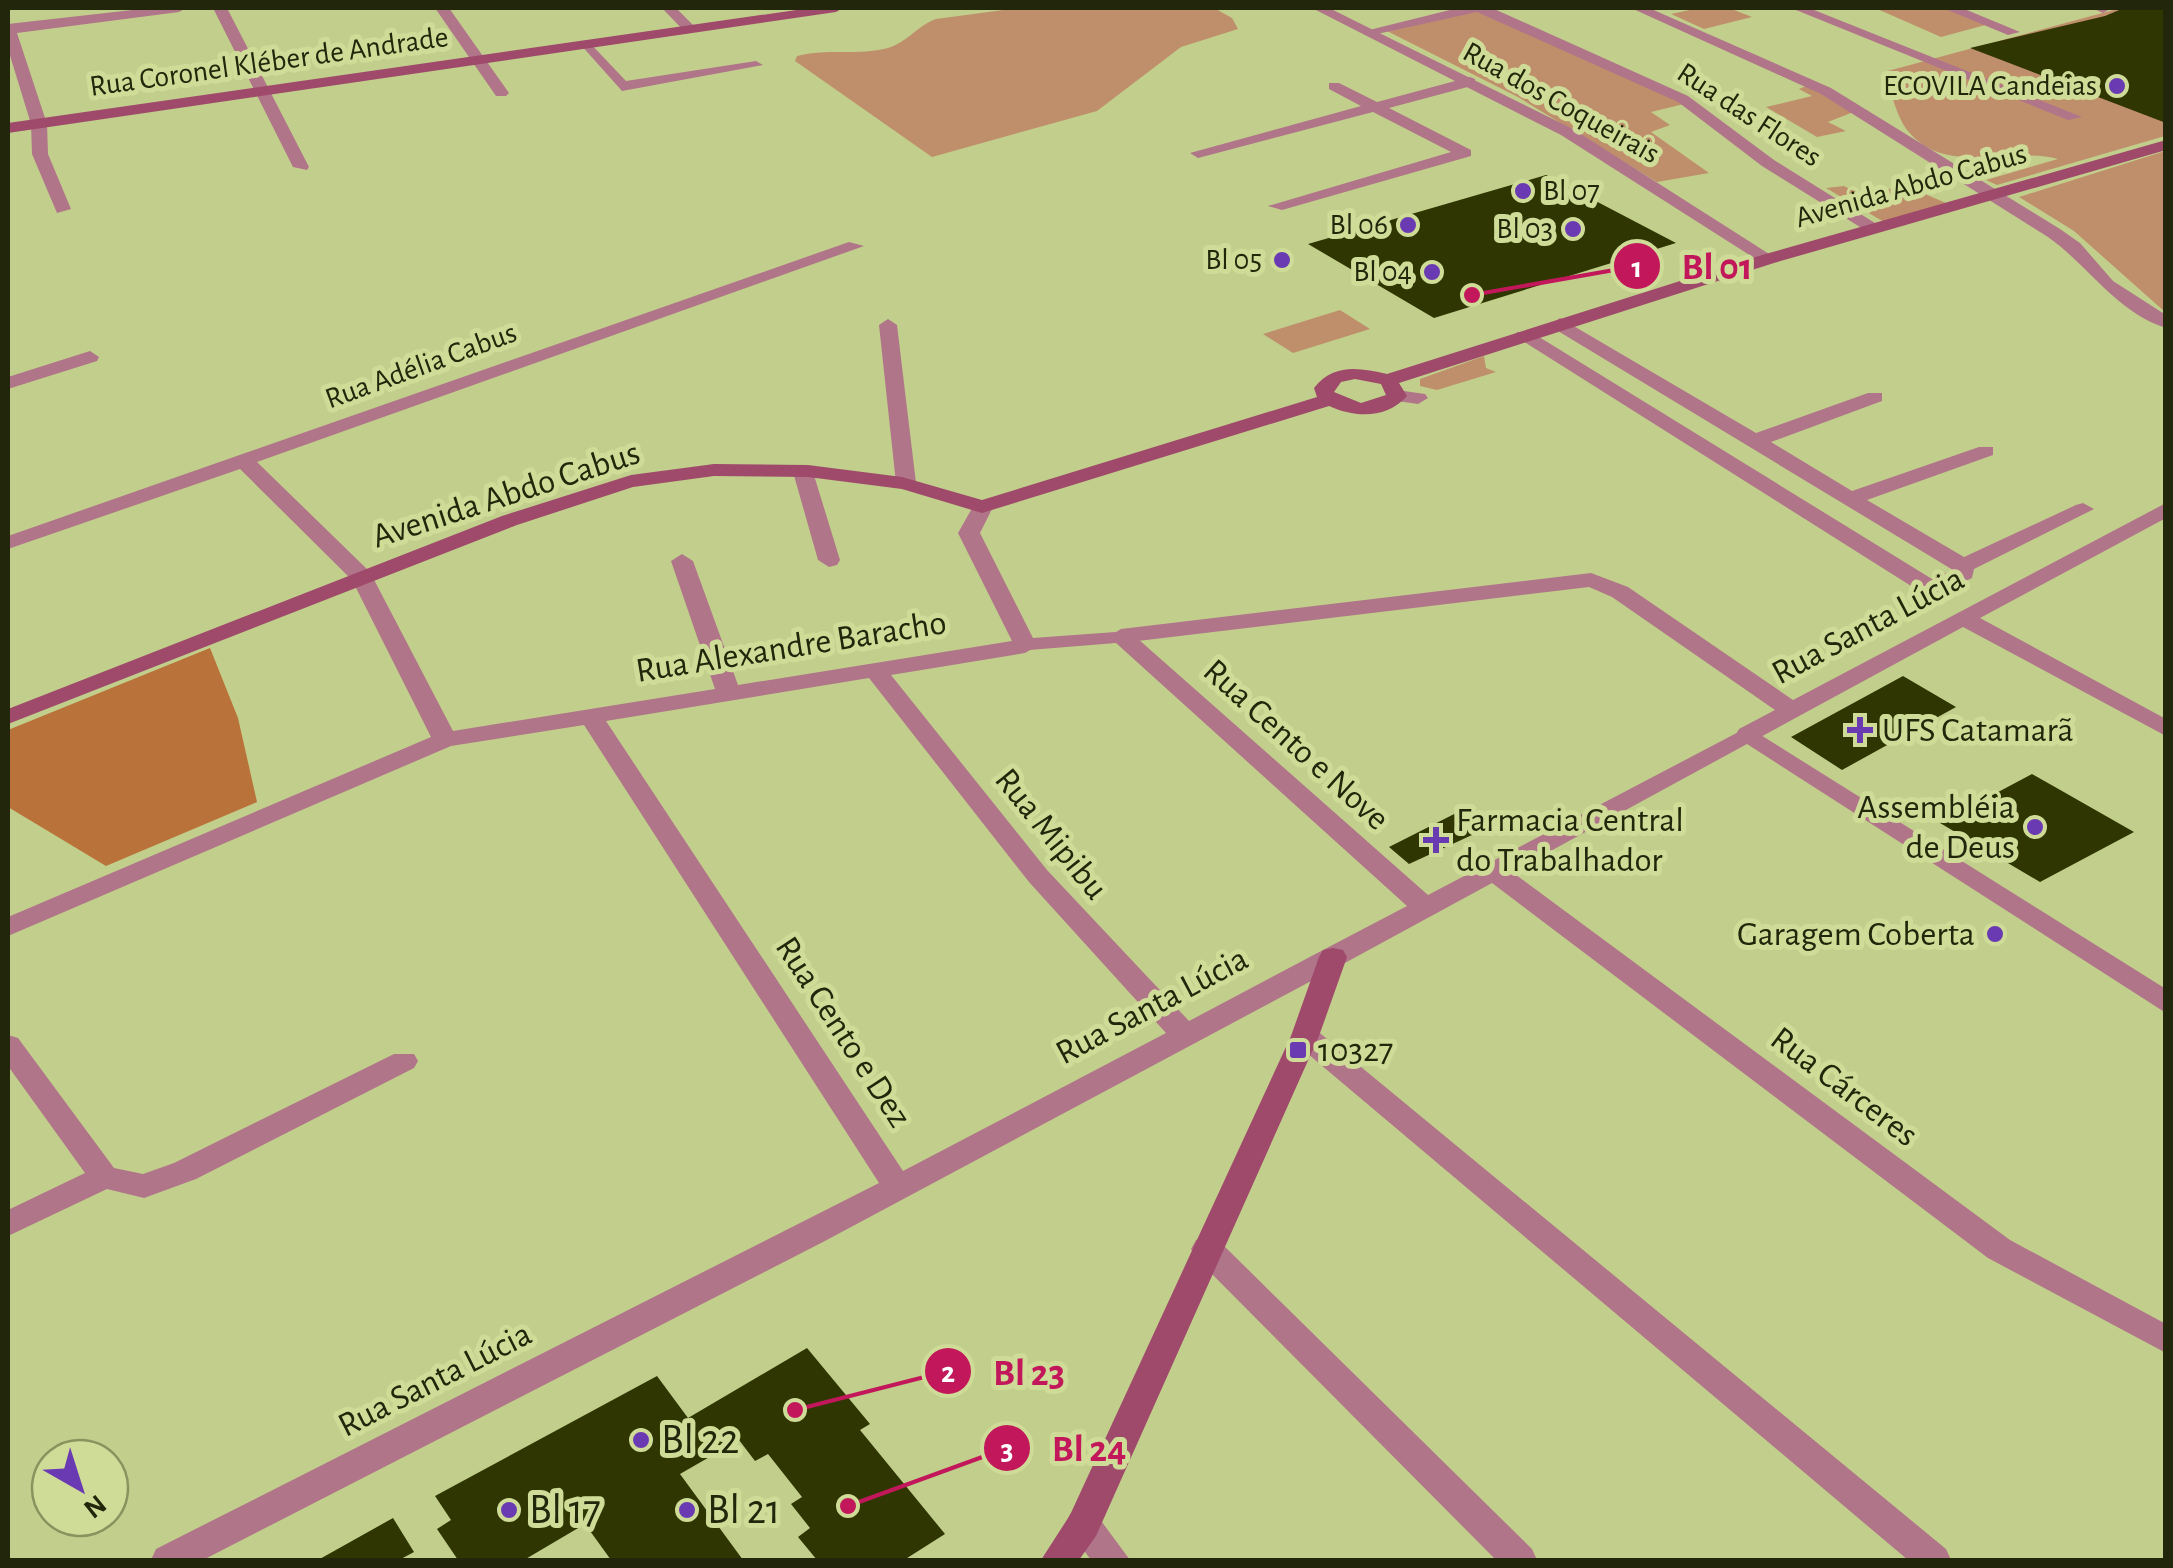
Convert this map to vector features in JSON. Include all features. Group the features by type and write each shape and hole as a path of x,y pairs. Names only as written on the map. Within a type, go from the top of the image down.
{"main road":[{"name":"Rua Coronel Kléber de Andrade","path":"8,128 836,8"},
{"name":"Avenida Abdo Cabus","path":"1330,399 1362,409 1385,406 1401,391 1524,336 1768,259 2166,145"},
{"path":"982,507 1330,399 1324,388 1343,375 1367,374 1401,391"},
{"name":"Avenida Abdo Cabus","path":"8,717 362,577 634,480 720,469 804,472 906,482 944,491 982,507"},
{"path":"1059,1560 1083,1525 1304,1036 1333,957"}],"street":[{"path":"62,209 40,154 40,124 8,29 179,8"},
{"path":"220,8 301,166"},
{"path":"442,8 501,93"},
{"path":"669,8 690,29"},
{"name":"Rua dos Coqueirais","path":"1319,8 1593,146 1768,259"},
{"path":"1368,32 1478,8"},
{"name":"Rua das Flores","path":"1478,8 1683,99 1768,163 1874,228"},
{"path":"1638,8 1826,92 1996,193 2074,247 2106,285 2166,323"},
{"path":"1798,8 2074,117"},
{"path":"1950,8 2014,32"},
{"path":"588,44 622,86 756,64"},
{"path":"1198,153 1470,82"},
{"path":"1276,206 1465,153 1334,86"},
{"name":"Rua Adélia Cabus","path":"8,544 855,246"},
{"path":"1560,324 1963,566"},
{"path":"888,325 906,482"},
{"path":"1524,336 1917,582 1942,586 1964,573 1963,566"},
{"path":"8,383 90,357"},
{"path":"1754,440 1875,397"},
{"path":"1849,499 1986,451"},
{"path":"244,461 362,577 446,740"},
{"path":"804,472 829,560"},
{"path":"982,507 970,533 1026,646"},
{"path":"1963,566 2083,509"},
{"name":"Rua Santa Lúcia","path":"170,1560 898,1186 1333,957 1966,620 2166,509"},
{"path":"682,562 728,691"},
{"name":"Rua Alexandre Baracho","path":"8,927 446,740 728,691 1026,646 1591,580 1620,592 1792,710"},
{"path":"1966,620 2166,730"},
{"name":"Rua Cento e Nove","path":"1121,636 1424,906"},
{"name":"Rua Mipibu","path":"874,669 1038,876 1184,1034"},
{"name":"Rua Cento e Dez","path":"589,714 898,1186"},
{"path":"1748,734 2166,1003"},
{"name":"Rua Cárceres","path":"1492,870 1999,1249 2166,1340"},
{"path":"1304,1036 1933,1560"},
{"path":"8,1046 104,1178"},
{"path":"8,1224 104,1178 144,1186 186,1171 404,1061"},
{"path":"1207,1249 1519,1560"},
{"path":"1083,1525 1112,1560"}],"shaded area":[{"path":"1018,8 1214,8 1232,18 1238,29 1181,47 1097,111 932,157 795,61 797,56 820,52 888,48 936,19"},
{"path":"1699,8 1729,8 1752,17 1704,29 1671,14"},
{"path":"1875,8 1946,8 1989,24 1941,37"},
{"path":"2121,8 2165,8 2165,136 1997,185 1986,180 2058,159 1959,157 1940,153 1923,145 1900,118 1884,72"},
{"path":"1478,11 1684,104 1651,112 1670,125 1651,132 1709,173 1657,182 1518,97 1387,31"},
{"path":"1808,85 1856,111 1828,122 1846,131 1817,137 1766,107 1812,96 1799,89"},
{"path":"2166,151 2165,312 2074,231 2019,197"},
{"path":"1844,186 1860,194 1906,186 1946,203 1884,222 1826,188"},
{"path":"1340,310 1370,329 1293,353 1263,334"},
{"path":"1484,356 1486,368 1496,372 1437,390 1420,386 1420,379"},
{"path":"210,648 238,718 257,802 106,866 8,807 8,730"}],"building":[{"name":"ECOVILA Candeias","path":"2124,8 2166,8 2166,123 1970,48 2105,16"},
{"path":"1546,175 1676,243 1434,318 1308,244"},
{"name":"UFS Catamarã","path":"1903,676 1956,707 1842,770 1791,737"},
{"name":"Assembléia de Deus","path":"2032,774 2134,832 2040,882 1940,823"},
{"path":"1470,806 1496,824 1409,864 1389,847"},
{"path":"807,1348 870,1424 860,1430 945,1534 904,1560 817,1560 798,1537 810,1528 791,1504 802,1497 768,1454 755,1461 739,1440 680,1474 743,1560 611,1560 585,1524 524,1560 458,1560 437,1529 451,1520 435,1496 657,1376 688,1418"},
{"path":"393,1518 414,1552 399,1560 318,1560"}],"place":[{"name":"ECOVILA Candeias","path":"2117,86"},
{"name":"Bl 07","path":"1523,191"},
{"name":"Bl 06","path":"1408,225"},
{"name":"Bl 03","path":"1573,229"},
{"name":"Bl 05","path":"1282,260"},
{"name":"Bl 04","path":"1432,272"},
{"name":"Bl 01","path":"1472,295"},
{"name":"UFS Catamarã","path":"1860,730"},
{"name":"Assembléia de Deus","path":"2035,827"},
{"name":"Farmacia Central do Trabalhador","path":"1436,840"},
{"name":"Garagem Coberta","path":"1995,934"},
{"name":"10327","path":"1298,1050"},
{"name":"Bl 23","path":"795,1410"},
{"name":"Bl 22","path":"641,1440"},
{"name":"Bl 24","path":"848,1506"},
{"name":"Bl 17","path":"509,1510"},
{"name":"Bl 21","path":"687,1510"}]}
